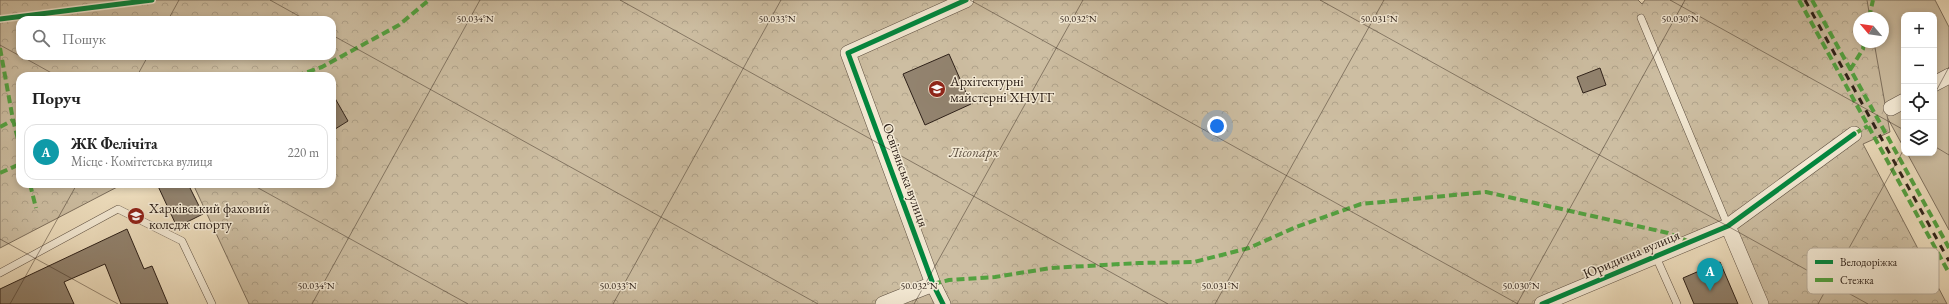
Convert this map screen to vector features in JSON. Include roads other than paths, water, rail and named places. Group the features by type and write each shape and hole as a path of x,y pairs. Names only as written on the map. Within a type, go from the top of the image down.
{"street":[{"name":"Освітянська вулиця","path":"943,304 934,284 848,54 966,0"},
{"path":"1937,82 1949,76"},
{"path":"1891,108 1901,103"},
{"name":"Юридична вулиця","path":"1542,304 1728,226 1854,134"},
{"path":"1728,226 1761,304"},
{"path":"883,304 934,284"}],"lane":[{"path":"1641,18 1728,226"},
{"path":"0,273 118,210 182,241 212,304"},
{"path":"1656,257 1677,304"}],"railway":[{"path":"1805,0 1949,261"}],"place":[{"name":"Архітектурні майстерні ХНУГГ","path":"937,89"},
{"name":"Харківський фаховий коледж спорту","path":"136,216"},
{"name":"ЖК Фелічіта","path":"1710,291"}],"park label":[{"name":"Лісопарк","path":"974,152"}]}
